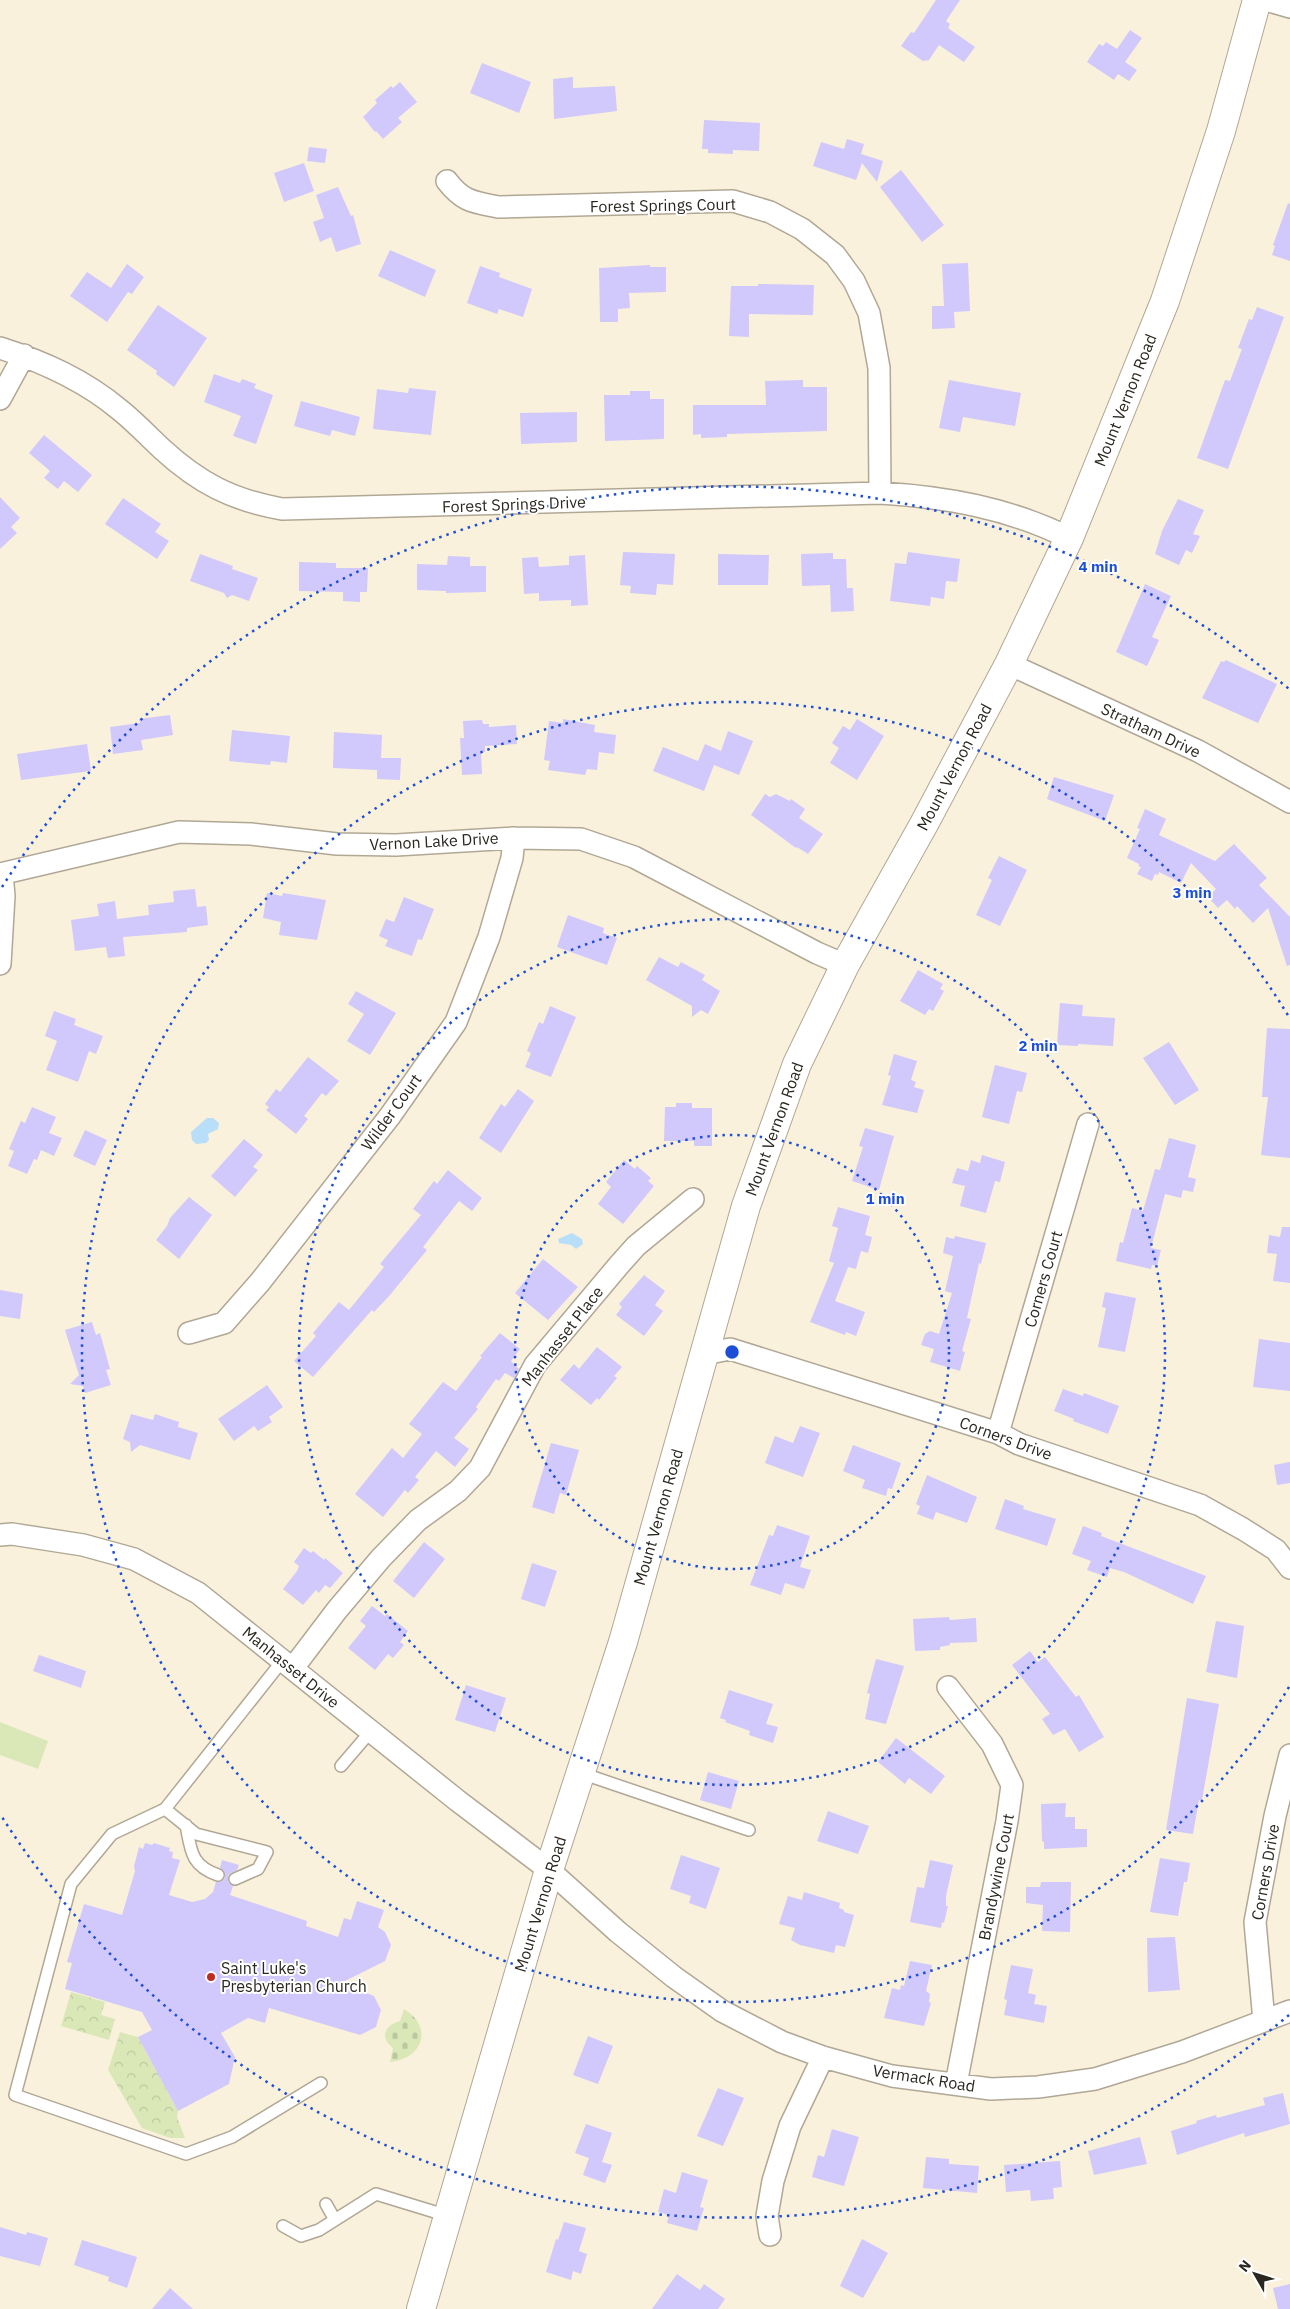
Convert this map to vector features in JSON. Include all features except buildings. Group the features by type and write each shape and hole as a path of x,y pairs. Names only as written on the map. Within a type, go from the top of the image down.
{"main road":[{"name":"Mount Vernon Road","path":"421,2309 450,2217 549,1870 623,1642 746,1206 797,1064 845,965 924,824 1009,664 1069,538 1165,301 1221,131 1257,0"}],"street":[{"path":"1266,0 1290,7"},
{"name":"Forest Springs Court","path":"447,181 457,194 472,202 498,207 733,201 770,212 802,228 835,255 854,281 869,313 879,368 880,493"},
{"name":"Forest Springs Drive","path":"0,348 50,365 88,386 121,410 163,450 198,478 225,494 251,503 282,509 880,493 928,496 969,503 1027,520 1069,538"},
{"path":"0,399 24,355"},
{"name":"Stratham Drive","path":"1009,664 1198,751 1290,802"},
{"name":"Vernon Lake Drive","path":"1,874 180,832 251,834 337,844 396,845 514,838 581,839 634,857 817,953 845,965"},
{"name":"Wilder Court","path":"189,1333 224,1323 260,1282 390,1116 456,1022 489,937 512,858 514,838"},
{"path":"0,964 4,896 1,874"},
{"name":"Corners Court","path":"998,1433 1088,1124"},
{"name":"Manhasset Place","path":"288,1664 381,1558 418,1520 458,1491 480,1468 535,1366 636,1246 692,1198"},
{"name":"Corners Drive","path":"704,1354 730,1349 998,1433 1019,1444 1200,1505 1276,1550 1290,1568"},
{"name":"Manhasset Drive","path":"0,1535 12,1534 83,1545 134,1558 198,1593 372,1730 458,1801 549,1870"},
{"name":"Brandywine Court","path":"948,1687 992,1744 1012,1785 1007,1821 956,2084"},
{"name":"Corners Drive","path":"1264,2020 1255,1922 1275,1816 1290,1755"},
{"name":"Vermack Road","path":"549,1870 618,1932 722,2011 782,2042 892,2076 991,2089 1038,2087 1095,2079 1182,2052 1290,2011"},
{"path":"770,2235 767,2216 773,2181 790,2126 823,2056"}],"lane":[{"path":"288,1664 165,1809 112,1834 71,1884 15,2095 186,2154 232,2136 321,2083"},
{"path":"341,1766 372,1730"},
{"path":"581,1773 749,1830"},
{"path":"165,1809 196,1834 267,1852 258,1869 235,1879"},
{"path":"186,1825 192,1856 204,1870 218,1875"},
{"path":"283,2226 301,2236 319,2230 376,2194 450,2217"},
{"path":"326,2204 335,2220"}],"green space":[{"path":"0,1722 48,1741 38,1769 0,1755"},
{"path":"71,1992 105,2002 101,2015 115,2019 109,2040 61,2026"},
{"path":"404,2009 419,2024 421,2041 417,2049 410,2055 401,2060 390,2062 393,2048 386,2040 386,2032 391,2025 400,2021"},
{"path":"120,2032 138,2037 178,2111 177,2117 185,2138 170,2138 142,2128 108,2070"}],"water":[{"path":"207,1118 213,1118 219,1123 218,1129 208,1134 209,1140 206,1143 196,1144 192,1140 191,1132"},
{"path":"572,1233 582,1239 583,1244 576,1249 571,1245 559,1243 558,1239"}],"place":[{"name":"Saint Luke's Presbyterian Church","path":"211,1977"}]}
